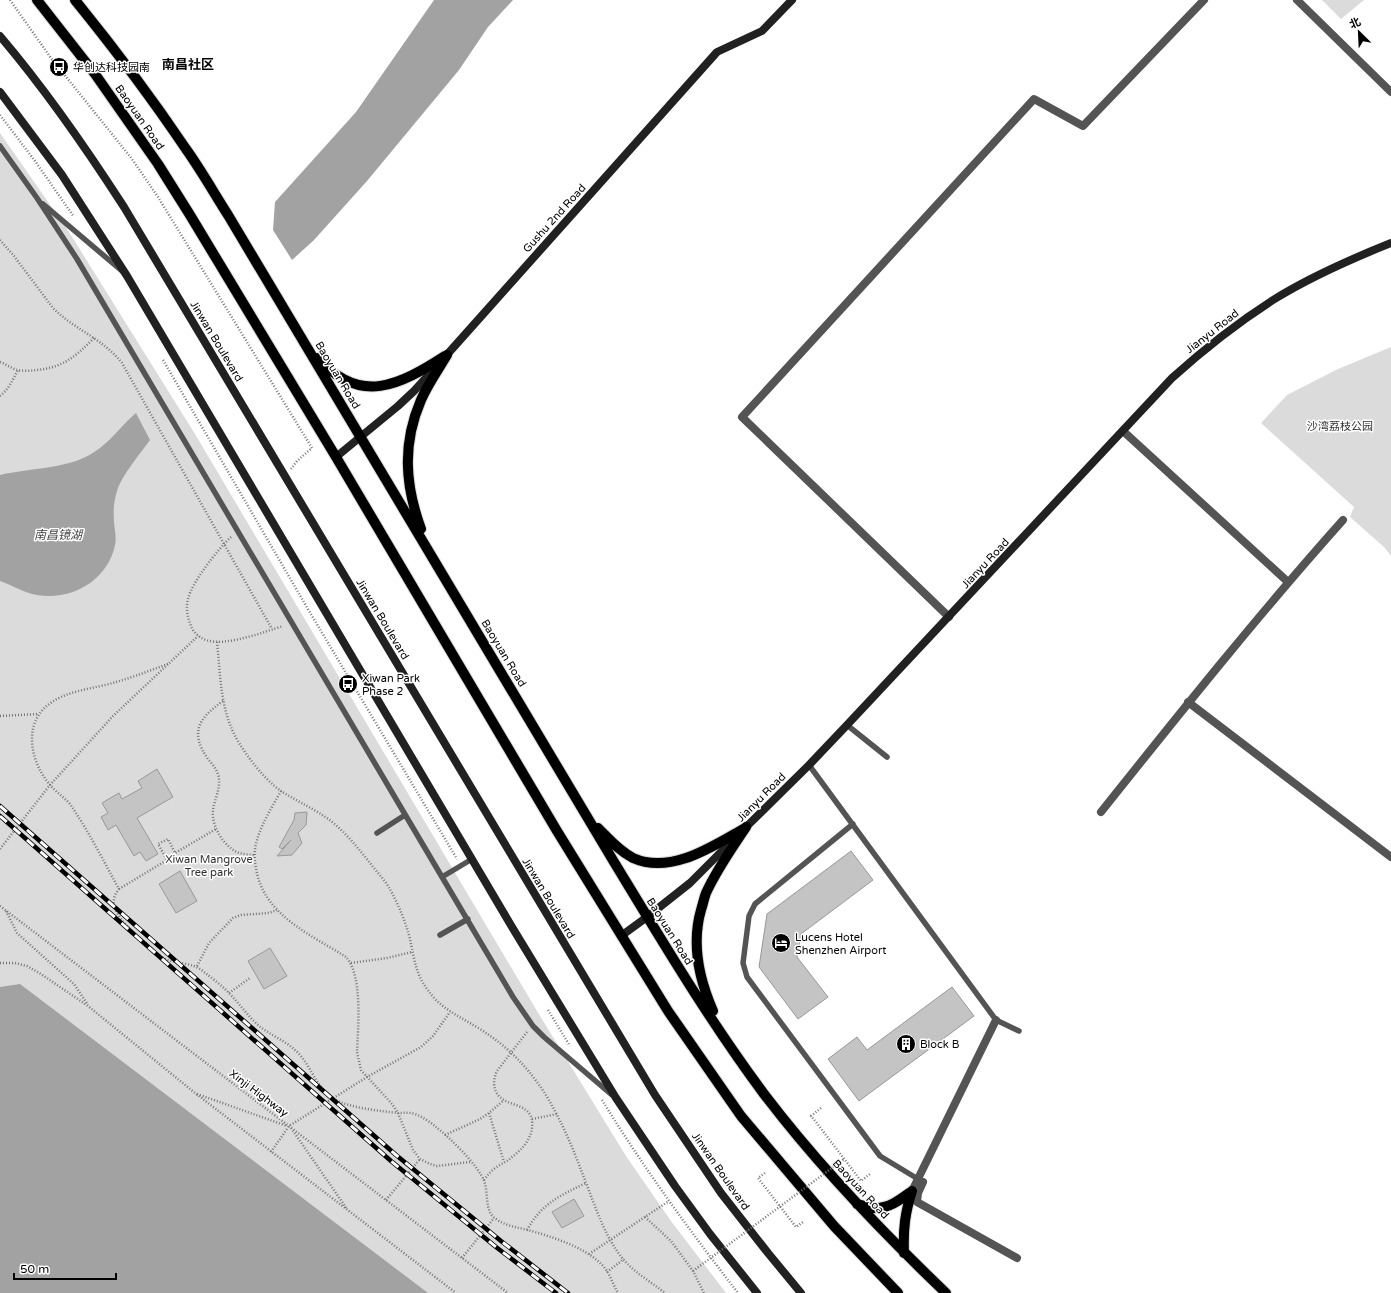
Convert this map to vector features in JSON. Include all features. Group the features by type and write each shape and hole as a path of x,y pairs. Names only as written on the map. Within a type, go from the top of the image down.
{"main road":[{"name":"Baoyuan Road","path":"37,0 95,74 158,164 190,215 336,457 557,831 668,1011 741,1116 834,1226 898,1293"},
{"name":"Baoyuan Road","path":"75,0 124,62 187,150 228,215 585,813 648,917 727,1042 765,1094 808,1148 857,1204 904,1253 946,1293"},
{"name":"Gushu 2nd Road","path":"336,457 404,401 447,355 717,52 762,31 792,0"},
{"name":"Jinwan Boulevard","path":"0,36 41,87 71,128 124,207 655,1095 721,1193 801,1293"},
{"path":"0,92 62,176 127,276 472,859 616,1098 675,1186 756,1293"},
{"name":"Jianyu Road","path":"621,936 648,917 690,883 809,765 1172,378 1221,336 1247,317 1302,283 1336,266 1391,243"},
{"path":"304,343 331,372 348,381 367,387 378,387 394,384 413,376 447,355"},
{"path":"430,553 414,511 407,463 408,442 414,418 422,398 447,355"},
{"path":"585,813 622,851 632,857 651,863 673,861 688,856 712,846 746,827"},
{"path":"727,1042 709,1002 702,982 696,945 699,917 706,894 720,866 746,827"},
{"path":"857,1204 874,1208 887,1206 915,1192"},
{"path":"904,1253 904,1220 915,1192"}],"street":[{"path":"949,617 742,417 1034,99 1083,126 1204,0"},
{"path":"1297,0 1391,92"},
{"path":"1123,431 1288,582"},
{"path":"1101,812 1188,702 1288,582 1343,520"},
{"path":"1188,702 1391,857"},
{"path":"996,1020 915,1192 917,1202 1016,1258"}],"lane":[{"path":"1,149 37,198 77,259 513,997 533,1026 544,1037 616,1098"},
{"path":"37,198 127,276"},
{"path":"847,725 887,757"},
{"path":"809,765 996,1020 1019,1031"},
{"path":"376,833 405,815"},
{"path":"853,824 754,904 749,916 742,963 747,977 880,1156 920,1180"},
{"path":"442,877 472,859"},
{"path":"440,935 468,919"}],"path":[{"path":"10,0 51,58 132,158 162,204 312,448 297,461"},
{"path":"0,240 14,256 52,308 70,324 107,347 122,363 272,629"},
{"path":"0,362 18,370 28,371 55,367 67,362 79,353 94,338"},
{"path":"0,396 11,384 18,370"},
{"path":"238,532 224,544 193,587 188,598 187,607 188,619 192,628 198,636 206,640 217,642 232,641 292,623"},
{"path":"0,849 50,785 113,716 198,636"},
{"path":"217,642 223,701 231,729 247,755 268,780 281,791 309,806 330,820 354,843 388,885 405,922 416,970 427,989 437,1001 450,1012 481,1030 512,1052 526,1068 540,1086 557,1114 597,1211 611,1239 631,1267 665,1293"},
{"path":"119,889 72,806 50,785 41,771 31,744 31,735 38,714 47,705 65,696 117,682 168,664"},
{"path":"223,701 213,708 202,720 197,733 201,749 218,774 220,782 213,809 213,818 216,829 231,849 239,853 254,855"},
{"path":"0,716 38,714"},
{"path":"281,791 262,826 254,855 260,884 268,900 300,930 346,957 351,963 355,976 357,992 358,1062 361,1070 398,1112 414,1150 420,1159 437,1166 470,1162"},
{"path":"216,829 175,853 168,839 158,844 167,860 119,889 114,899 116,912 142,943 160,956 177,963 197,966 229,993 259,1026 298,1052 318,1084 334,1099 348,1105 410,1113 417,1115 436,1127 470,1162 484,1180 488,1197 487,1208 494,1218 510,1227 527,1230 561,1241 589,1254 607,1272 618,1293"},
{"name":"Xinji Highway","path":"0,906 508,1293"},
{"path":"6,910 17,933 74,984 88,1006"},
{"path":"197,966 209,943 233,918 241,915 269,913 277,910"},
{"path":"351,963 387,958 412,952"},
{"path":"0,963 15,963 27,966 88,1006 194,1093 456,1293"},
{"path":"229,993 250,978"},
{"path":"271,1152 289,1126 367,1077 421,1047 433,1036 450,1012"},
{"path":"484,1180 494,1169 522,1149 529,1138 532,1128 532,1119 523,1108 504,1100 498,1095 494,1087 494,1078 497,1071 533,1026"},
{"path":"194,1093 289,1126 349,1212"},
{"path":"445,1135 489,1113 504,1100"},
{"path":"821,1108 811,1116 861,1181 870,1174"},
{"path":"489,1113 504,1163"},
{"path":"532,1119 557,1114"},
{"path":"386,1200 420,1159"},
{"path":"693,1271 844,1159"},
{"path":"765,1173 758,1178 780,1207 796,1227 803,1222"},
{"path":"527,1230 539,1212 555,1199 586,1183"},
{"path":"589,1254 670,1201"},
{"path":"645,1217 671,1242 693,1271 704,1293"},
{"path":"462,1258 494,1218"},
{"path":"607,1272 624,1259"}],"green space":[{"path":"1322,0 1364,0 1341,19"},
{"name":"Xiwan Mangrove Tree park","path":"0,133 69,232 195,434 537,1011 626,1156 671,1221 726,1293 404,1293 0,1054"},
{"name":"沙湾荔枝公园","path":"1391,347 1391,556 1385,548 1350,517 1354,507 1261,423 1287,395 1338,369"}],"water":[{"path":"434,0 513,0 488,27 459,70 367,181 314,240 292,260 273,230 275,202 356,112"},
{"name":"南昌镜湖","path":"136,413 150,440 119,485 114,502 116,542 111,557 105,568 96,578 86,585 63,595 50,596 32,594 0,581 0,475 52,467 89,455 105,444"},
{"path":"20,984 428,1293 0,1293 0,987"}],"building":[{"path":"157,769 173,797 137,818 158,854 146,861 140,852 134,856 116,825 108,830 101,817 108,813 102,803 119,793 122,799 142,788 138,781"},
{"path":"307,812 306,825 298,833 302,843 292,855 277,856 291,840 282,849 279,847 294,820 295,813"},
{"path":"851,851 873,880 801,934 797,957 828,997 798,1019 759,967 767,914"},
{"path":"180,871 197,901 176,913 159,884"},
{"path":"270,948 287,976 264,989 248,961"},
{"name":"Block B","path":"952,987 974,1016 859,1101 828,1059 857,1037 867,1050"},
{"path":"574,1199 584,1216 562,1228 552,1212"}],"railway":[{"path":"0,806 396,1155 501,1241 568,1293"},
{"path":"0,816 391,1161 496,1247 556,1293"}],"place":[{"name":"华创达科技园南","path":"59,67"},
{"name":"Xiwan Park Phase 2","path":"348,684"},
{"name":"Lucens Hotel Shenzhen Airport","path":"781,943"},
{"name":"Block B","path":"906,1044"}],"district":[{"name":"南昌社区","path":"188,64"}]}
